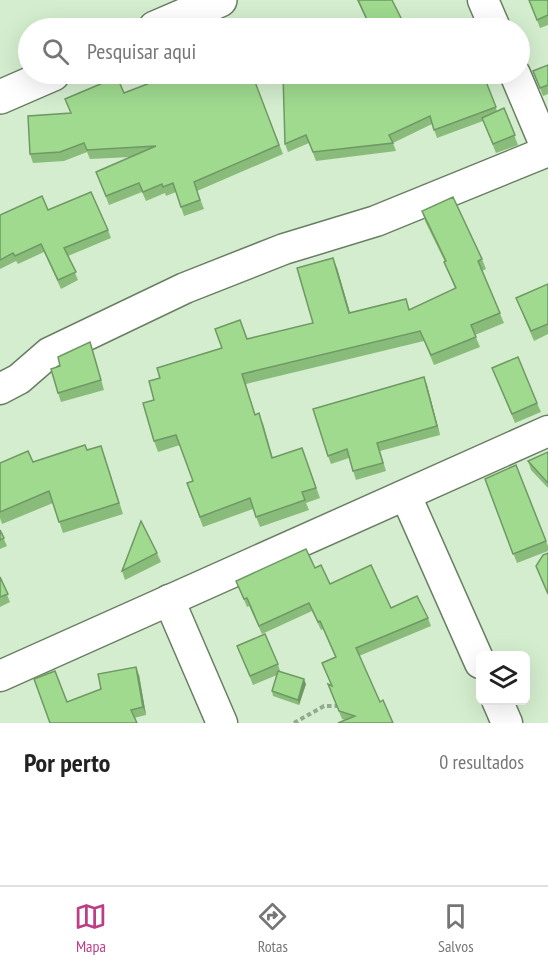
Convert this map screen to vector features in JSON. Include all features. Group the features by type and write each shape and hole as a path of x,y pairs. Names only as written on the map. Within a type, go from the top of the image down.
{"street":[{"path":"178,18 220,0"},
{"path":"483,0 491,18"},
{"path":"0,97 30,84"},
{"path":"0,389 19,379 49,353 185,288 284,249 376,221 548,151 519,84"},
{"path":"0,676 548,431"},
{"path":"406,496 476,654"},
{"path":"169,600 222,723"},
{"path":"499,705 507,723"}],"path":[{"path":"294,723 324,706 348,707"}],"building":[{"path":"358,0 392,0 401,18 366,18"},
{"path":"529,0 548,0 548,15 537,20"},
{"path":"548,65 548,85 540,88 533,71"},
{"path":"100,84 120,84 124,93 147,84 256,84 279,145 194,182 200,200 181,207 173,183 163,187 162,184 143,192 139,183 106,196 96,172 156,146 87,150 84,143 60,152 30,154 28,116 71,113 65,99"},
{"path":"283,84 487,84 496,107 434,130 430,116 389,135 393,143 313,152 306,135 285,144"},
{"path":"504,108 515,135 493,144 482,118"},
{"path":"91,192 108,230 64,248 76,272 58,280 41,244 0,260 0,215 42,196 48,210"},
{"path":"453,197 482,259 478,261 500,313 471,325 476,337 431,355 420,331 242,374 255,415 259,413 272,458 302,448 316,488 302,492 305,500 256,517 250,498 200,517 187,483 193,481 176,435 154,441 143,403 154,400 149,381 160,378 157,368 222,348 215,329 240,320 247,339 313,323 297,268 333,258 349,313 406,299 409,310 456,288 422,211"},
{"path":"548,284 548,324 531,331 516,298"},
{"path":"90,342 101,380 58,393 51,369 60,366 58,357"},
{"path":"518,357 537,403 512,414 492,368"},
{"path":"424,377 437,426 377,443 383,463 353,471 347,449 328,456 313,409"},
{"path":"85,445 87,450 101,446 119,503 59,522 49,491 0,512 0,463 28,451 33,462"},
{"path":"548,452 548,483 528,461"},
{"path":"516,465 546,541 513,554 485,479"},
{"path":"141,521 157,553 122,571"},
{"path":"306,549 315,568 321,565 330,584 371,565 391,608 417,596 428,618 356,648 380,702 383,700 393,723 338,723 355,716 339,711 328,684 332,686 322,663 336,657 309,603 259,626 247,598 244,599 236,581"},
{"path":"548,553 548,594 536,566 543,555"},
{"path":"0,577 8,594 0,597"},
{"path":"265,634 278,664 250,676 237,646"},
{"path":"136,667 143,707 131,710 137,723 50,723 34,679 55,671 67,702 101,689 98,674"},
{"path":"278,671 304,679 298,700 272,691"}]}
